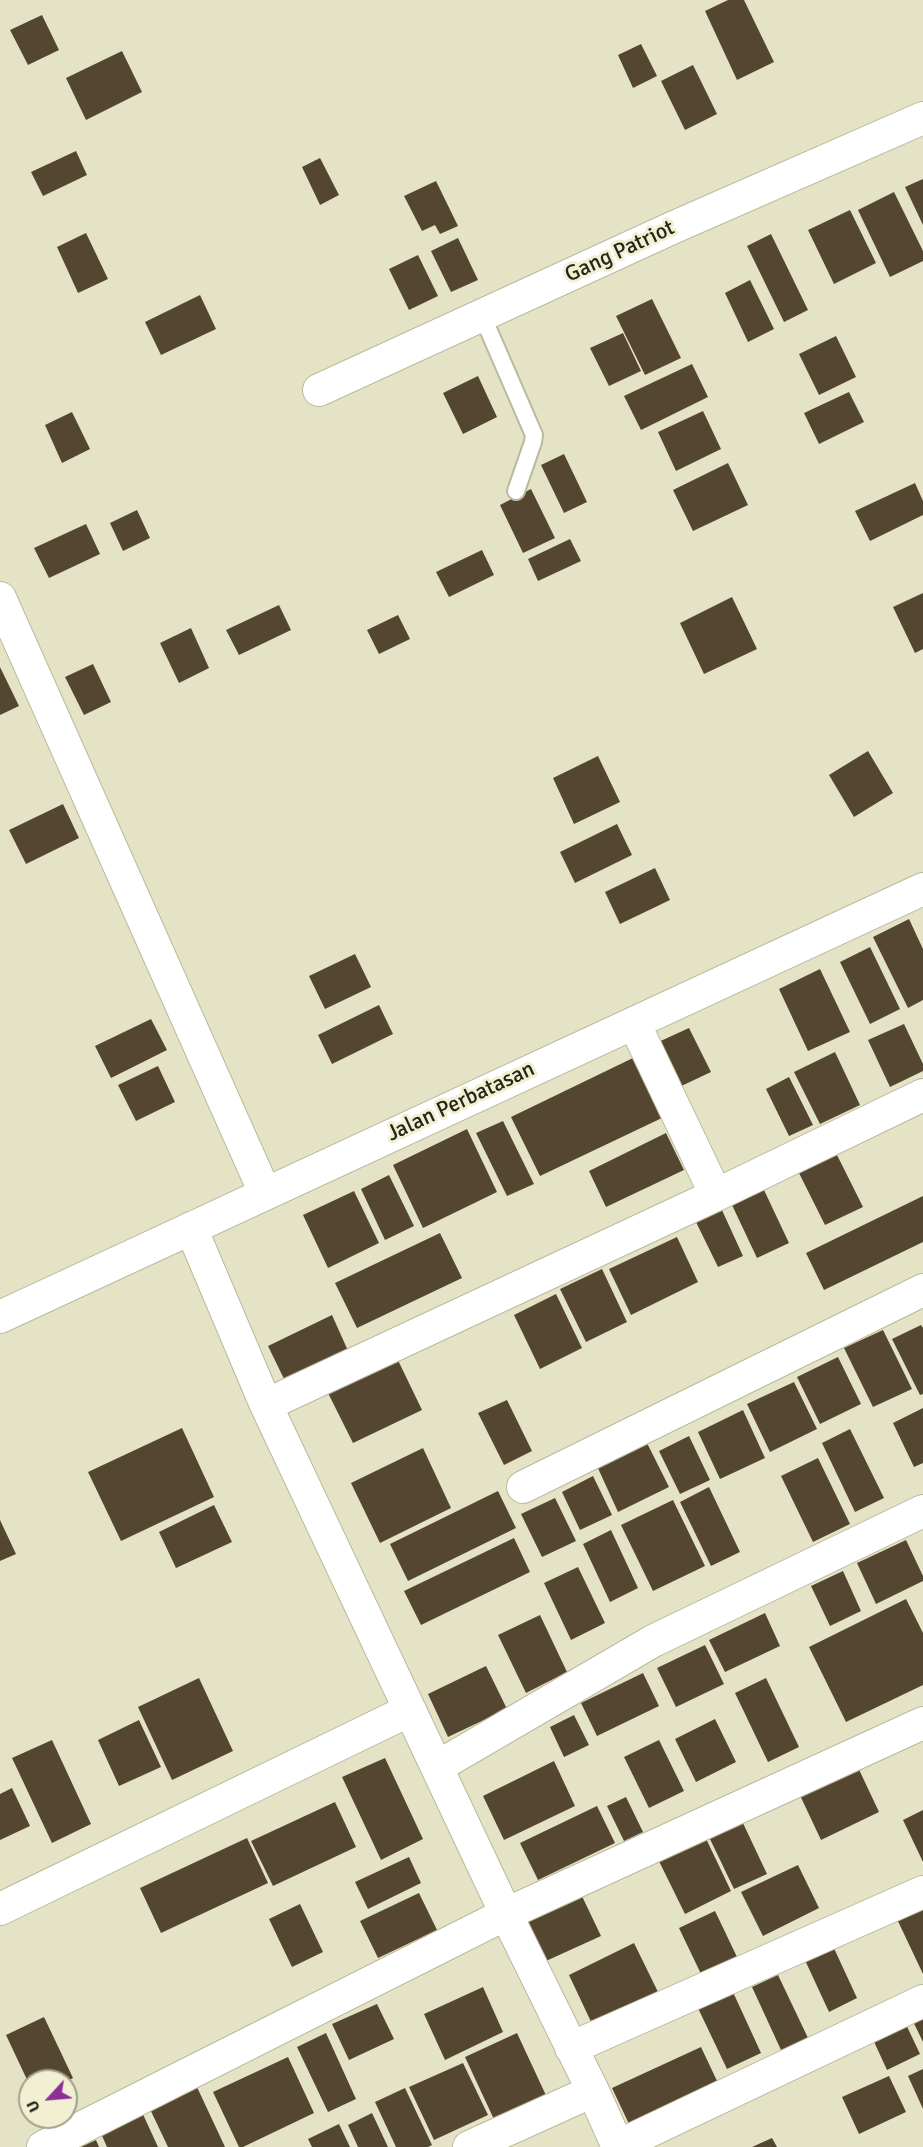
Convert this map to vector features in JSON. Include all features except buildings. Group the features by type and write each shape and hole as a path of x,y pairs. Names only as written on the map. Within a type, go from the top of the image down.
{"street":[{"name":"Gang Patriot","path":"319,390 672,228 923,118"},
{"path":"0,598 265,1193"},
{"name":"Jalan Perbatasan","path":"0,1317 923,889"},
{"path":"634,1023 716,1195"},
{"path":"266,1405 716,1195 923,1095"},
{"path":"191,1228 266,1405 618,2147 923,2001"},
{"path":"523,1487 923,1290"},
{"path":"437,1767 653,1641 923,1511"},
{"path":"0,1909 410,1710"},
{"path":"43,2147 506,1914 923,1723"},
{"path":"571,2048 923,1892"},
{"path":"469,2147 593,2091"}],"lane":[{"path":"482,315 534,435 516,491"}]}
